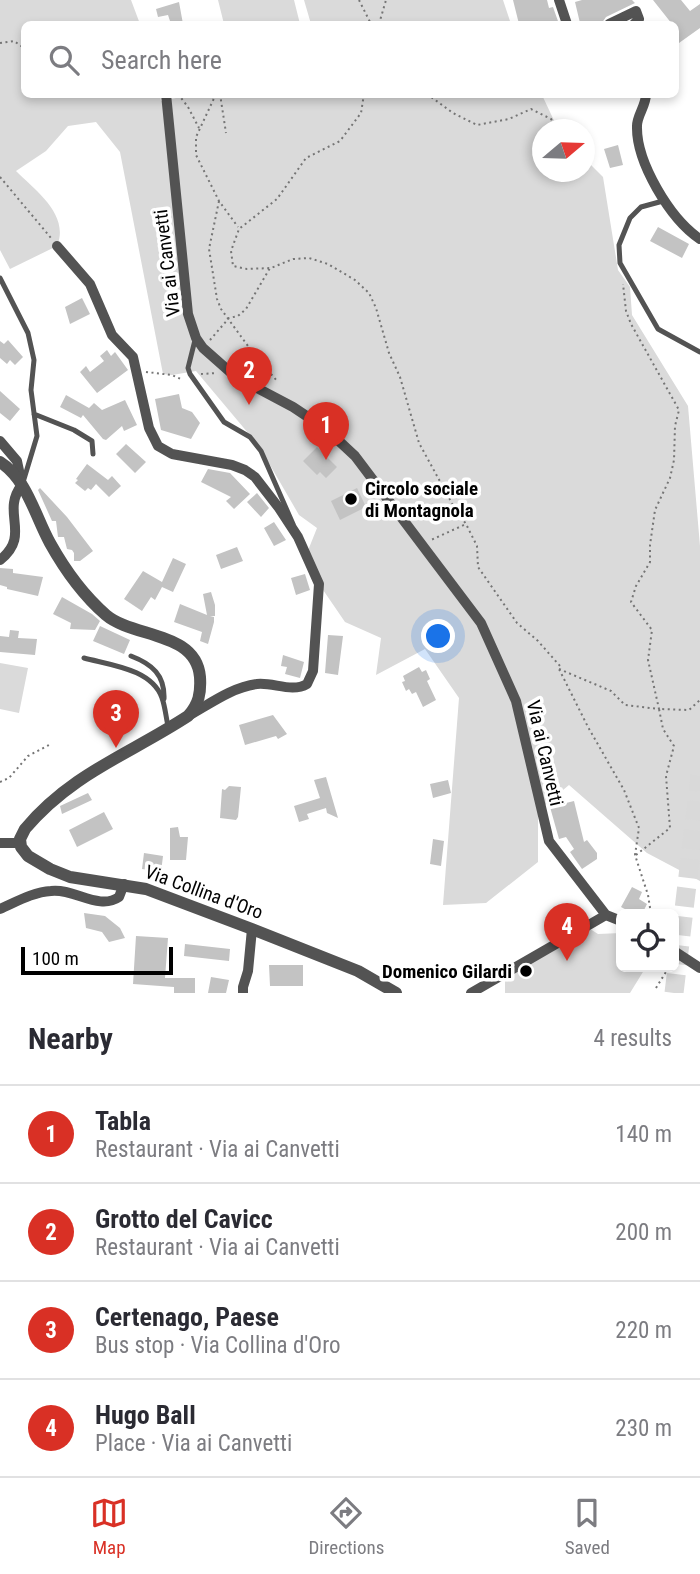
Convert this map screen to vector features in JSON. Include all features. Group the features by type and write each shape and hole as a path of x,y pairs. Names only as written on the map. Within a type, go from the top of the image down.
{"street":[{"path":"559,0 566,21"},
{"path":"615,21 636,11 639,19 637,21"},
{"name":"Via ai Canvetti","path":"166,98 188,314 196,338 203,348 238,378 293,407 326,429 355,456 481,622 516,701 549,841 606,915"},
{"path":"645,98 637,129 644,158 664,201 679,221 700,239"},
{"path":"0,843 20,843 32,821 81,778 234,690 260,684 302,687 311,678 319,606 319,584 298,537 255,477 232,464 172,454 158,446 149,428 134,357 112,335 90,284 57,246"},
{"path":"0,442 17,461 22,485"},
{"path":"0,461 22,485 50,542 84,593 109,618 179,645 197,662 201,692 195,708 188,716"},
{"path":"0,560 12,546 14,534 8,508 10,499 22,485"},
{"name":"Via Collina d'Oro","path":"20,843 28,856 70,877 146,889 358,971 397,993"},
{"path":"0,909 28,897 52,891 71,892 100,902 110,902 119,897 124,884"},
{"path":"471,993 606,915 616,919"},
{"path":"243,993 252,929"},
{"path":"679,954 700,968"}],"lane":[{"path":"664,201 641,207 630,218 619,245 620,263 658,329 700,352"},
{"path":"0,278 28,332 34,360 31,390 37,436 22,485"},
{"path":"196,338 188,368 190,374 224,422 250,438 261,451 291,515 298,537"},
{"path":"34,414 74,430 92,441 93,454"},
{"path":"131,656 155,669 162,679 164,706"},
{"path":"84,658 146,677 155,684 169,729"}],"path":[{"path":"359,0 370,21"},
{"path":"380,21 386,0"},
{"path":"0,43 14,41 21,46"},
{"path":"181,98 199,129"},
{"path":"216,98 196,137 198,163 206,172 219,201 239,229"},
{"path":"219,98 226,133"},
{"path":"363,98 361,113 340,141 306,158 277,199 239,229 231,251 233,265 247,269 271,268 293,259 309,258 328,264 355,280 369,293 400,377 419,443 477,546 478,567 517,623 538,641 560,666 559,669 588,727 624,790 639,828 635,855 650,909"},
{"path":"432,98 453,113 477,125 509,119 531,109 551,119"},
{"path":"0,177 57,246"},
{"path":"219,201 209,249 217,299 256,357 278,382"},
{"path":"203,348 229,318 238,316 246,309 271,268"},
{"path":"627,274 623,282 626,311 679,410 670,478 655,510 650,562 636,586 631,602 652,630 648,660 663,729 674,746 666,776 670,828 635,855"},
{"path":"190,374 229,371"},
{"path":"138,372 154,372 183,380"},
{"path":"420,544 466,524"},
{"path":"559,669 611,691 625,705 689,710 700,700"},
{"path":"0,782 9,778 28,756 49,745"},
{"path":"656,988 666,972"}],"shaded area":[{"path":"0,0 131,0 139,21 21,21 21,98 161,98 161,101 176,98 543,98 553,119 532,119 532,182 595,182 595,169 603,177 618,270 630,287 632,315 688,406 700,546 700,881 647,853 569,785 538,811 538,862 486,903 443,905 459,698 425,649 376,675 381,638 345,622 319,584 307,553 317,528 299,515 259,446 196,371 163,374 120,152 96,122 68,126 46,151 16,171 49,204 59,224 60,235 57,246 10,269 0,250"},
{"path":"218,0 294,0 299,21 223,21"},
{"path":"304,0 503,0 510,21 310,21"},
{"path":"0,663 28,668 19,713 0,709"},
{"path":"587,927 598,934 616,933 616,972 643,972 630,993 505,993 505,979"}],"building":[{"path":"513,0 547,0 558,21 518,21"},
{"path":"632,0 635,3 603,21 580,21 575,2"},
{"path":"653,0 681,0 690,11 700,4 700,28 679,43 679,21 670,21"},
{"path":"179,2 182,21 170,21 168,15 158,17 156,9"},
{"path":"618,145 623,165 610,168 604,149"},
{"path":"658,227 689,244 682,258 650,241"},
{"path":"82,298 90,314 70,324 65,307"},
{"path":"8,340 23,357 15,365 10,360 7,364 0,358 0,341 4,344"},
{"path":"107,350 111,356 115,352 128,370 97,393 80,372 86,366 90,372 104,361 100,356"},
{"path":"0,391 20,409 10,421 0,413"},
{"path":"179,394 182,408 192,412 200,423 191,439 161,430 155,399"},
{"path":"66,395 89,408 94,403 102,410 125,400 137,425 124,431 122,426 106,440 103,439 83,415 81,418 60,407"},
{"path":"126,444 146,462 135,473 116,454"},
{"path":"317,447 337,467 326,478 320,472 317,475 303,461"},
{"path":"87,464 108,480 112,476 121,486 109,497 96,484 91,490 88,488 85,491 75,483"},
{"path":"208,469 230,473 250,494 234,509 226,501 231,497 201,482"},
{"path":"40,488 93,551 80,561 74,561 74,553 67,549 64,537 58,537 56,521 52,521 38,490"},
{"path":"357,488 366,507 340,520 331,501"},
{"path":"257,493 269,508 261,517 247,502"},
{"path":"274,522 286,540 274,546 264,528"},
{"path":"237,547 243,561 221,569 216,555"},
{"path":"173,558 186,564 173,592 162,587 155,600 151,597 142,611 124,599 143,571 162,582"},
{"path":"0,568 13,569 13,573 43,577 38,596 0,585"},
{"path":"305,574 310,590 296,595 291,578"},
{"path":"211,592 215,616 210,616 214,617 214,622 208,644 200,641 202,632 174,622 180,604 207,615 203,594"},
{"path":"62,597 100,621 95,630 70,629 71,623 53,614"},
{"path":"100,626 130,640 124,654 93,641"},
{"path":"10,630 19,631 18,638 37,639 35,655 0,652 0,636 9,637"},
{"path":"328,635 343,636 338,675 325,673"},
{"path":"283,655 304,662 300,678 285,674 287,667 281,666"},
{"path":"419,667 422,672 426,670 430,679 427,681 436,700 423,707 416,692 412,694 409,689 406,691 402,682 405,681 403,676"},
{"path":"273,715 287,734 278,739 276,736 245,745 239,725"},
{"path":"326,777 338,818 327,813 326,808 307,814 309,819 299,822 294,806 320,798 314,780"},
{"path":"448,780 451,793 433,798 430,784"},
{"path":"229,786 241,787 236,820 220,818 222,789 225,790"},
{"path":"88,793 92,800 62,814 60,806"},
{"path":"574,801 584,842 587,840 597,853 597,859 582,869 570,852 574,849 566,837 559,839 550,807"},
{"path":"104,812 113,829 77,847 69,830"},
{"path":"178,827 180,837 188,837 186,860 170,860 170,828"},
{"path":"433,839 444,841 441,866 430,864"},
{"path":"144,853 163,856 161,872 142,869"},
{"path":"632,887 642,892 639,899 647,904 644,909 621,907"},
{"path":"84,913 105,916 120,928 125,938 109,942 102,932 86,928"},
{"path":"136,936 168,938 165,978 195,978 195,993 174,993 174,987 133,984"},
{"path":"185,944 230,949 229,961 184,956"},
{"path":"269,965 303,965 303,986 270,986"},
{"path":"211,977 229,980 226,993 208,993"}],"tunnel":[{"path":"674,993 700,776"}],"place":[{"name":"Grotto del Cavicc","path":"249,405"},
{"name":"Tabla","path":"326,460"},
{"name":"Circolo sociale di Montagnola","path":"351,499"},
{"name":"Certenago, Paese","path":"116,748"},
{"name":"Hugo Ball","path":"567,961"},
{"name":"Domenico Gilardi","path":"526,971"}]}
